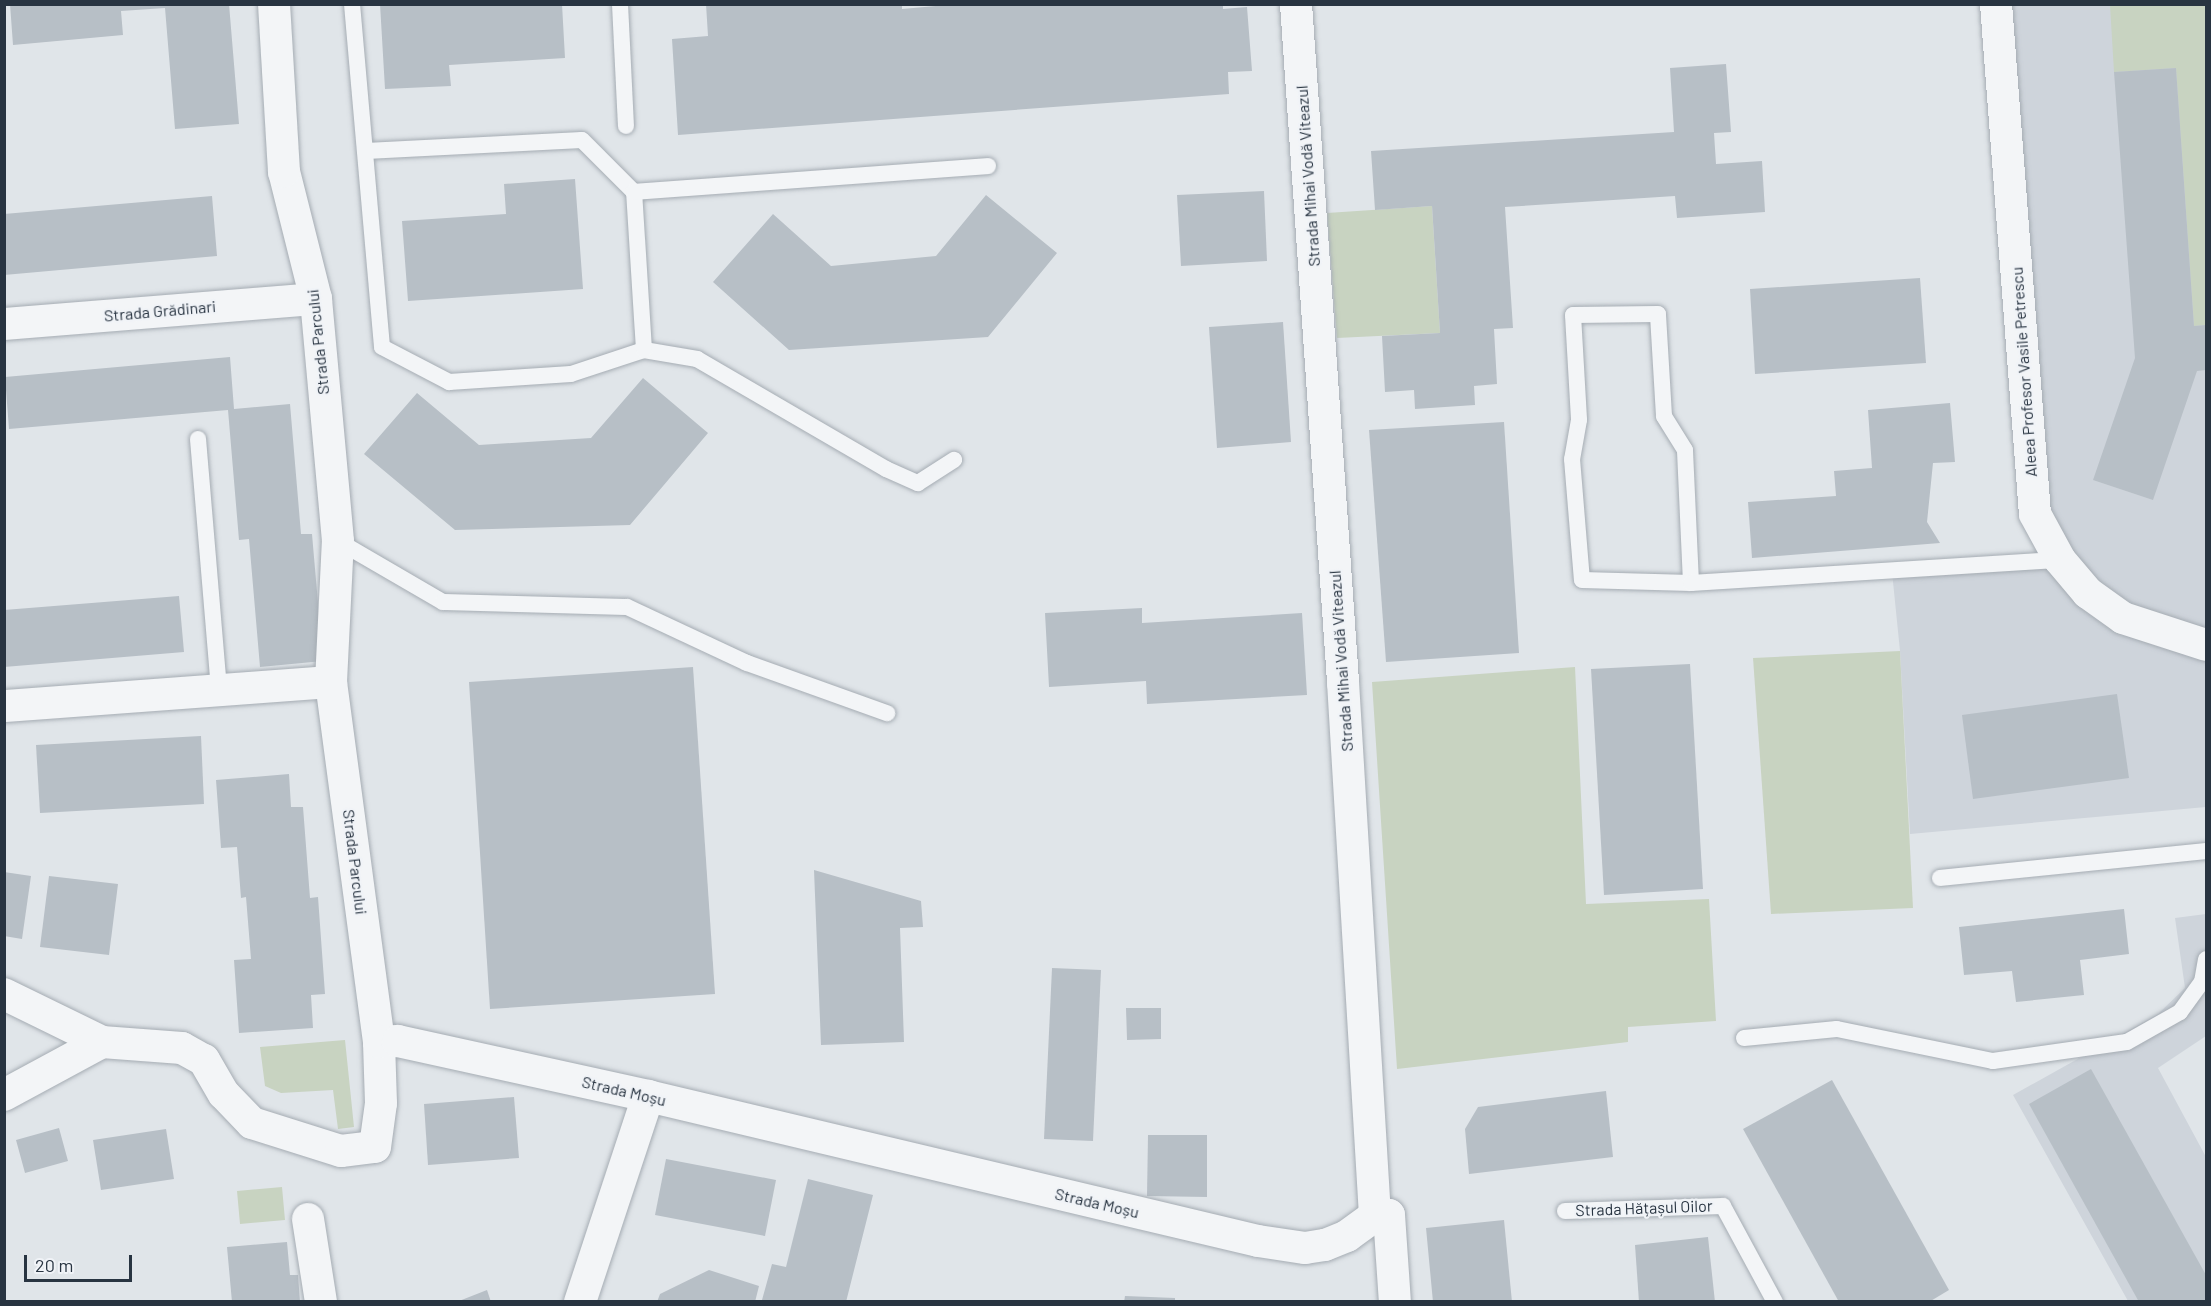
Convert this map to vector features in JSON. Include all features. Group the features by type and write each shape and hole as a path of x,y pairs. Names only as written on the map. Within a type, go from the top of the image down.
{"street":[{"name":"Strada Parcului","path":"274,4 284,172 316,299 338,541 331,682 379,1042"},
{"name":"Strada Mihai Vodă Viteazul","path":"1296,4 1342,670 1375,1216"},
{"name":"Aleea Profesor Vasile Petrescu","path":"1996,4 2036,514 2060,560 2088,593 2123,618 2206,645"},
{"name":"Strada Grădinari","path":"4,324 316,299"},
{"path":"4,706 331,682"},
{"path":"4,994 102,1042 182,1048 204,1060 224,1094 252,1123 341,1151 375,1147 381,1104 379,1042"},
{"name":"Strada Moșu","path":"379,1042 398,1041 648,1096 1257,1241 1305,1248 1325,1245 1347,1236 1375,1216"},
{"path":"4,1095 102,1042"},
{"path":"580,1302 648,1096"},
{"path":"1375,1216 1389,1215 1395,1302"},
{"path":"308,1219 321,1302"}],"lane":[{"path":"352,4 382,347 449,382 571,374 644,350 697,359 886,470 918,483 954,460"},
{"path":"620,4 626,126"},
{"path":"366,151 582,140 634,192 644,350"},
{"path":"634,192 988,166"},
{"path":"1691,583 1685,450 1664,416 1658,314 1573,315 1580,420 1572,459 1582,580 1691,583 2060,560"},
{"path":"198,439 219,691"},
{"path":"338,541 443,602 627,607 747,663 887,713"},
{"path":"1940,878 2206,851"},
{"path":"1744,1038 1837,1029 1993,1061 2127,1042 2180,1012 2202,982 2206,959"},
{"name":"Strada Hățașul Oilor","path":"1565,1210 1723,1206 1775,1302"}],"shaded area":[{"path":"1996,5 2206,5 2206,807 1910,834 1900,651 1892,572 2059,560 2035,514"},
{"path":"2206,914 2206,1036 2158,1068 2206,1157 2206,1301 2128,1301 2013,1095 2158,1014 2185,988 2175,918"}],"green space":[{"path":"2110,5 2206,5 2206,325 2194,326 2176,68 2114,72"},
{"path":"1432,206 1440,333 1337,338 1327,213"},
{"path":"1900,651 1913,908 1771,914 1753,658"},
{"path":"1575,667 1586,904 1709,899 1716,1021 1628,1027 1628,1042 1397,1069 1372,682"},
{"path":"345,1040 354,1127 338,1129 333,1090 281,1093 265,1086 260,1047"},
{"path":"282,1187 285,1220 240,1224 237,1191"}],"building":[{"path":"10,4 229,4 239,124 175,129 165,8 121,11 123,35 13,45"},
{"path":"380,4 562,4 565,58 449,65 451,86 385,89"},
{"path":"706,4 902,4 902,9 958,4 1223,4 1223,9 1247,7 1252,71 1228,72 1229,94 678,135 672,39 708,36"},
{"path":"1726,64 1731,132 1714,133 1716,164 1762,161 1765,212 1677,218 1675,196 1505,207 1513,328 1494,329 1497,384 1474,386 1475,405 1415,409 1414,390 1385,392 1382,336 1440,333 1432,206 1375,210 1371,151 1674,132 1670,68"},
{"path":"2176,68 2194,326 2206,325 2206,370 2197,371 2153,500 2093,480 2135,358 2114,72"},
{"path":"575,179 583,289 408,301 402,221 506,214 504,184"},
{"path":"1264,191 1267,261 1181,266 1177,195"},
{"path":"986,195 1057,253 988,337 789,350 713,282 773,214 831,266 936,256"},
{"path":"212,196 217,256 4,275 4,214"},
{"path":"1920,278 1926,363 1755,374 1750,289"},
{"path":"1283,322 1291,442 1217,448 1209,327"},
{"path":"230,357 234,409 290,404 301,534 312,534 323,661 260,667 249,539 239,540 228,410 9,429 5,377"},
{"path":"643,378 708,433 630,525 455,530 364,454 417,393 479,445 591,438"},
{"path":"1950,403 1955,462 1933,463 1927,522 1940,543 1752,558 1748,502 1836,496 1834,471 1872,468 1868,410"},
{"path":"1504,422 1519,653 1386,662 1369,430"},
{"path":"179,596 184,652 4,667 4,610"},
{"path":"1142,608 1142,623 1302,613 1307,695 1147,704 1146,681 1049,687 1045,613"},
{"path":"1690,664 1703,889 1604,895 1591,669"},
{"path":"693,667 715,994 490,1009 469,682"},
{"path":"2117,694 2129,778 1973,799 1962,715"},
{"path":"201,736 204,804 40,813 36,745"},
{"path":"289,774 291,807 303,807 310,898 318,897 325,994 311,995 313,1028 239,1033 234,960 251,959 246,897 241,898 237,847 221,848 216,780"},
{"path":"814,870 921,901 923,927 900,928 904,1042 821,1045"},
{"path":"4,872 31,876 22,939 4,936"},
{"path":"49,876 118,884 109,955 40,947"},
{"path":"2124,909 2129,954 2080,960 2084,995 2016,1002 2012,971 1964,975 1959,927"},
{"path":"1052,968 1101,970 1093,1141 1044,1139"},
{"path":"1126,1008 1161,1008 1161,1039 1127,1040"},
{"path":"2091,1069 2206,1275 2206,1302 2139,1302 2029,1104"},
{"path":"1832,1080 1949,1290 1929,1302 1839,1302 1743,1129"},
{"path":"1606,1091 1613,1157 1469,1174 1465,1129 1478,1107"},
{"path":"514,1097 519,1158 428,1165 424,1104"},
{"path":"59,1128 68,1161 25,1173 16,1140"},
{"path":"166,1129 174,1179 101,1190 93,1140"},
{"path":"1148,1135 1207,1135 1207,1197 1147,1196"},
{"path":"666,1159 776,1180 765,1236 655,1215"},
{"path":"808,1179 873,1195 846,1302 762,1300 772,1264 786,1267"},
{"path":"1504,1220 1512,1302 1433,1302 1426,1228"},
{"path":"1708,1237 1715,1302 1639,1302 1635,1245"},
{"path":"287,1242 290,1275 298,1275 300,1302 232,1302 227,1247"},
{"path":"709,1270 759,1286 755,1302 657,1302 660,1294"},
{"path":"487,1290 491,1302 459,1302 459,1301"},
{"path":"1125,1296 1175,1298 1175,1302 1124,1302"}]}
